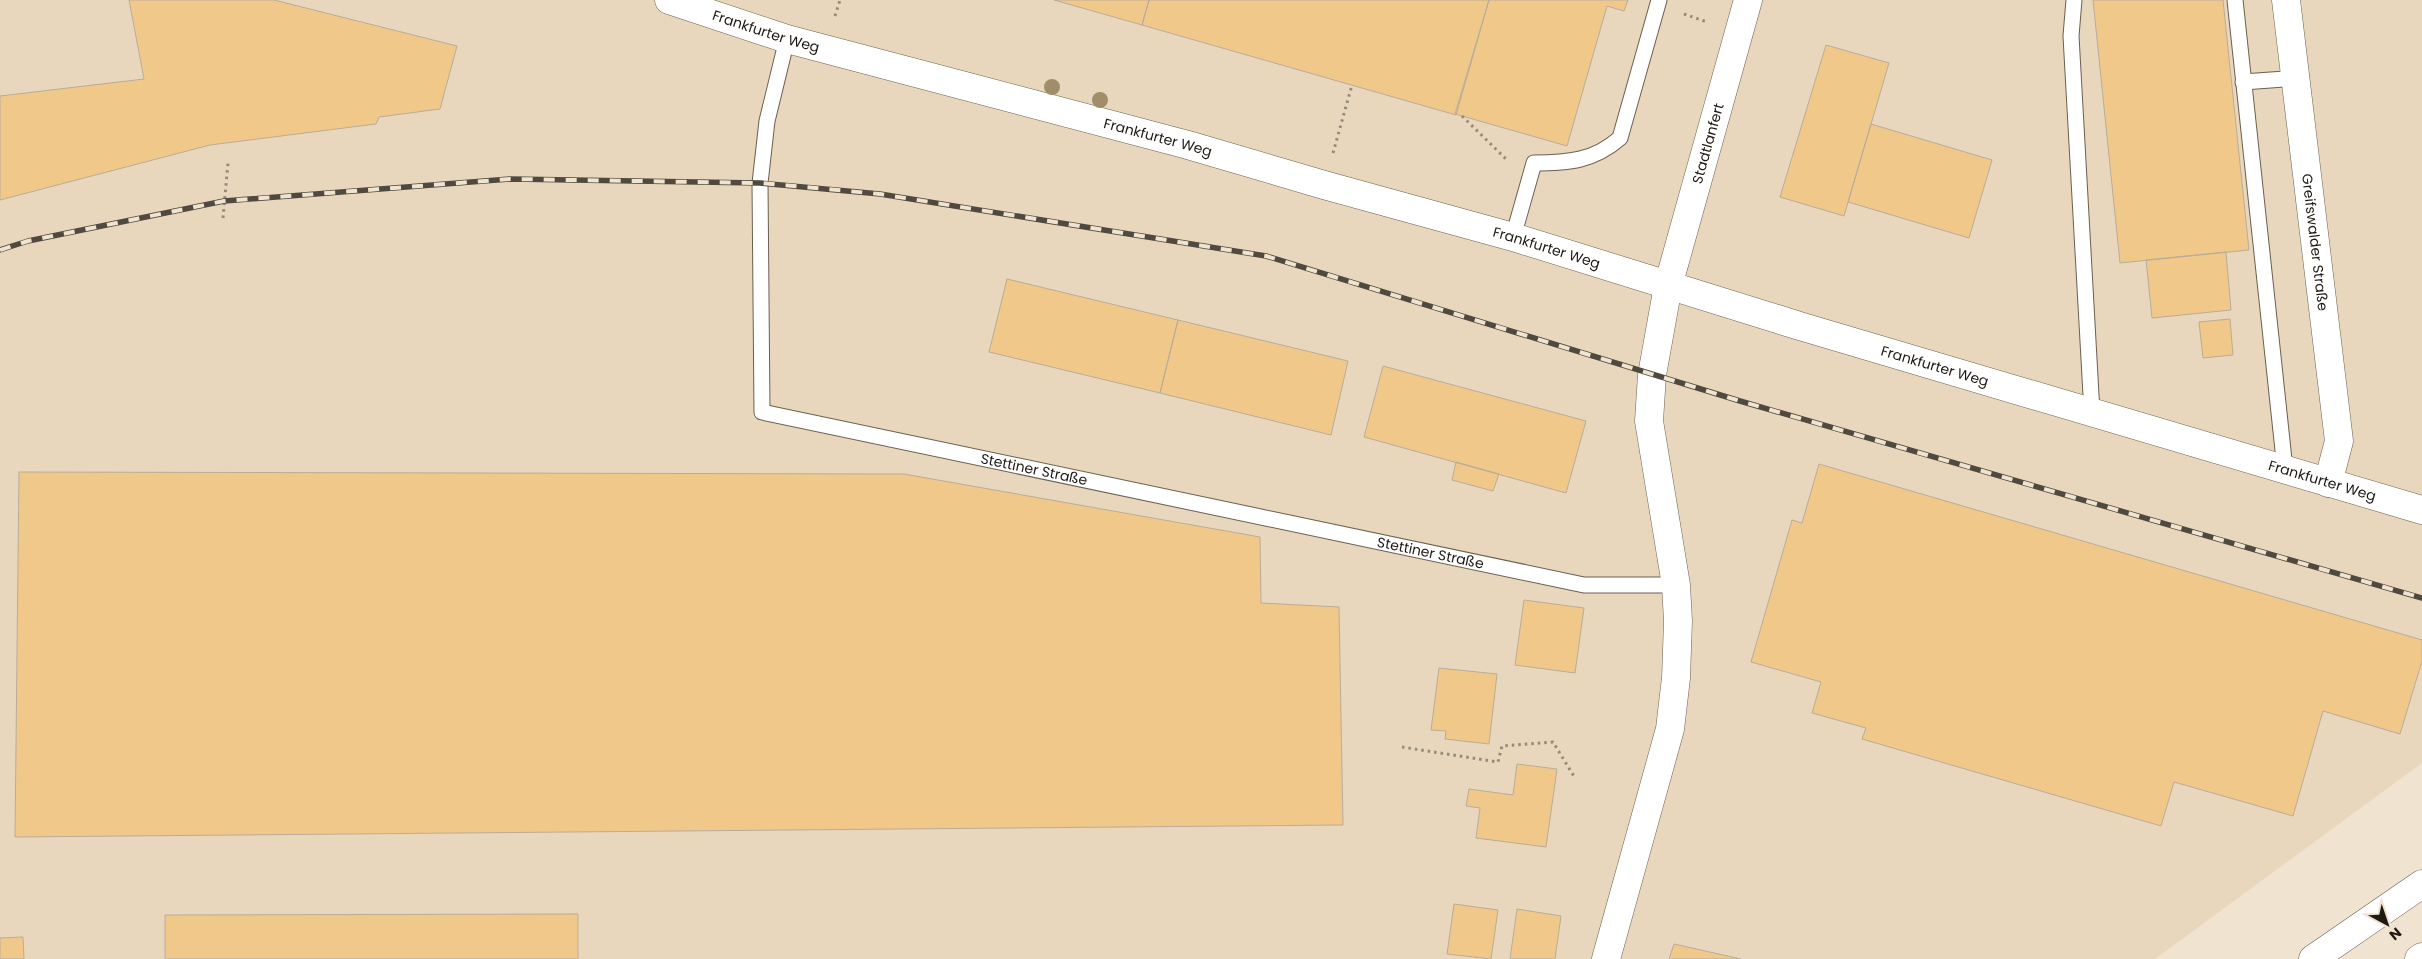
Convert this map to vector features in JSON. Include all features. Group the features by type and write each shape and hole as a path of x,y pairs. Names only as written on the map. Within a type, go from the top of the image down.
{"main road":[{"name":"Frankfurter Weg","path":"669,0 787,38 1188,145 1513,237 1668,286 2422,510"},
{"name":"Stadtlanfert","path":"1668,286 1748,0"},
{"name":"Greifswalder Straße","path":"2286,0 2297,78 2339,441 2328,483"},
{"path":"1606,959 1670,729 1676,678 1678,622 1676,585 1649,421 1652,375 1668,286"},
{"path":"2313,959 2422,884"}],"lane":[{"path":"1513,237 1534,163 1572,162 1607,149 1620,138 1659,0"},
{"path":"2074,0 2071,36 2092,413"},
{"path":"2235,0 2284,469"},
{"name":"Stettiner Straße","path":"787,38 767,122 760,183 762,412 1584,585 1676,585"},
{"path":"2243,82 2297,78"}],"path":[{"path":"1324,185 1352,85"},
{"path":"223,218 228,163"},
{"path":"1402,747 1498,762 1502,746 1553,742 1575,778"}],"shaded area":[{"path":"0,0 2422,0 2422,763 2155,959 0,959"}],"building":[{"path":"129,0 274,0 457,46 440,109 379,117 376,124 210,145 0,200 0,96 144,79"},
{"path":"1054,0 1149,0 1142,25"},
{"path":"1149,0 1489,0 1456,115 1142,25"},
{"path":"1489,0 1628,0 1624,11 1607,6 1567,146 1455,114"},
{"path":"2093,0 2223,0 2249,250 2120,263"},
{"path":"1826,45 1889,63 1844,216 1780,197"},
{"path":"1871,124 1992,160 1969,238 1848,202"},
{"path":"2226,252 2231,310 2152,318 2146,260"},
{"path":"1007,279 1178,320 1160,393 989,352"},
{"path":"2230,319 2233,355 2203,358 2199,322"},
{"path":"1178,320 1348,361 1331,435 1160,393"},
{"path":"1383,366 1586,421 1566,493 1364,437"},
{"path":"1456,462 1499,474 1493,491 1452,480"},
{"path":"1819,464 2422,640 2422,661 2400,734 2323,711 2293,816 2174,782 2161,826 1862,739 1866,728 1812,713 1821,682 1751,662 1792,520 1802,523"},
{"path":"19,472 904,474 1260,537 1261,603 1339,607 1343,825 15,837"},
{"path":"1524,600 1584,608 1575,673 1515,665"},
{"path":"1439,668 1497,674 1489,744 1445,739 1446,731 1431,730"},
{"path":"1517,764 1557,769 1546,847 1476,838 1480,808 1466,806 1469,789 1513,795"},
{"path":"1454,904 1498,910 1491,959 1447,954"},
{"path":"1517,909 1561,916 1555,959 1510,959"},
{"path":"578,914 578,959 165,959 165,915"},
{"path":"23,937 24,959 0,959 0,938"},
{"path":"1674,944 1741,959 1669,959"}],"railway":[{"path":"0,250 28,241 224,201 510,179 760,183 880,194 1266,256 1740,401 2422,598"}]}
